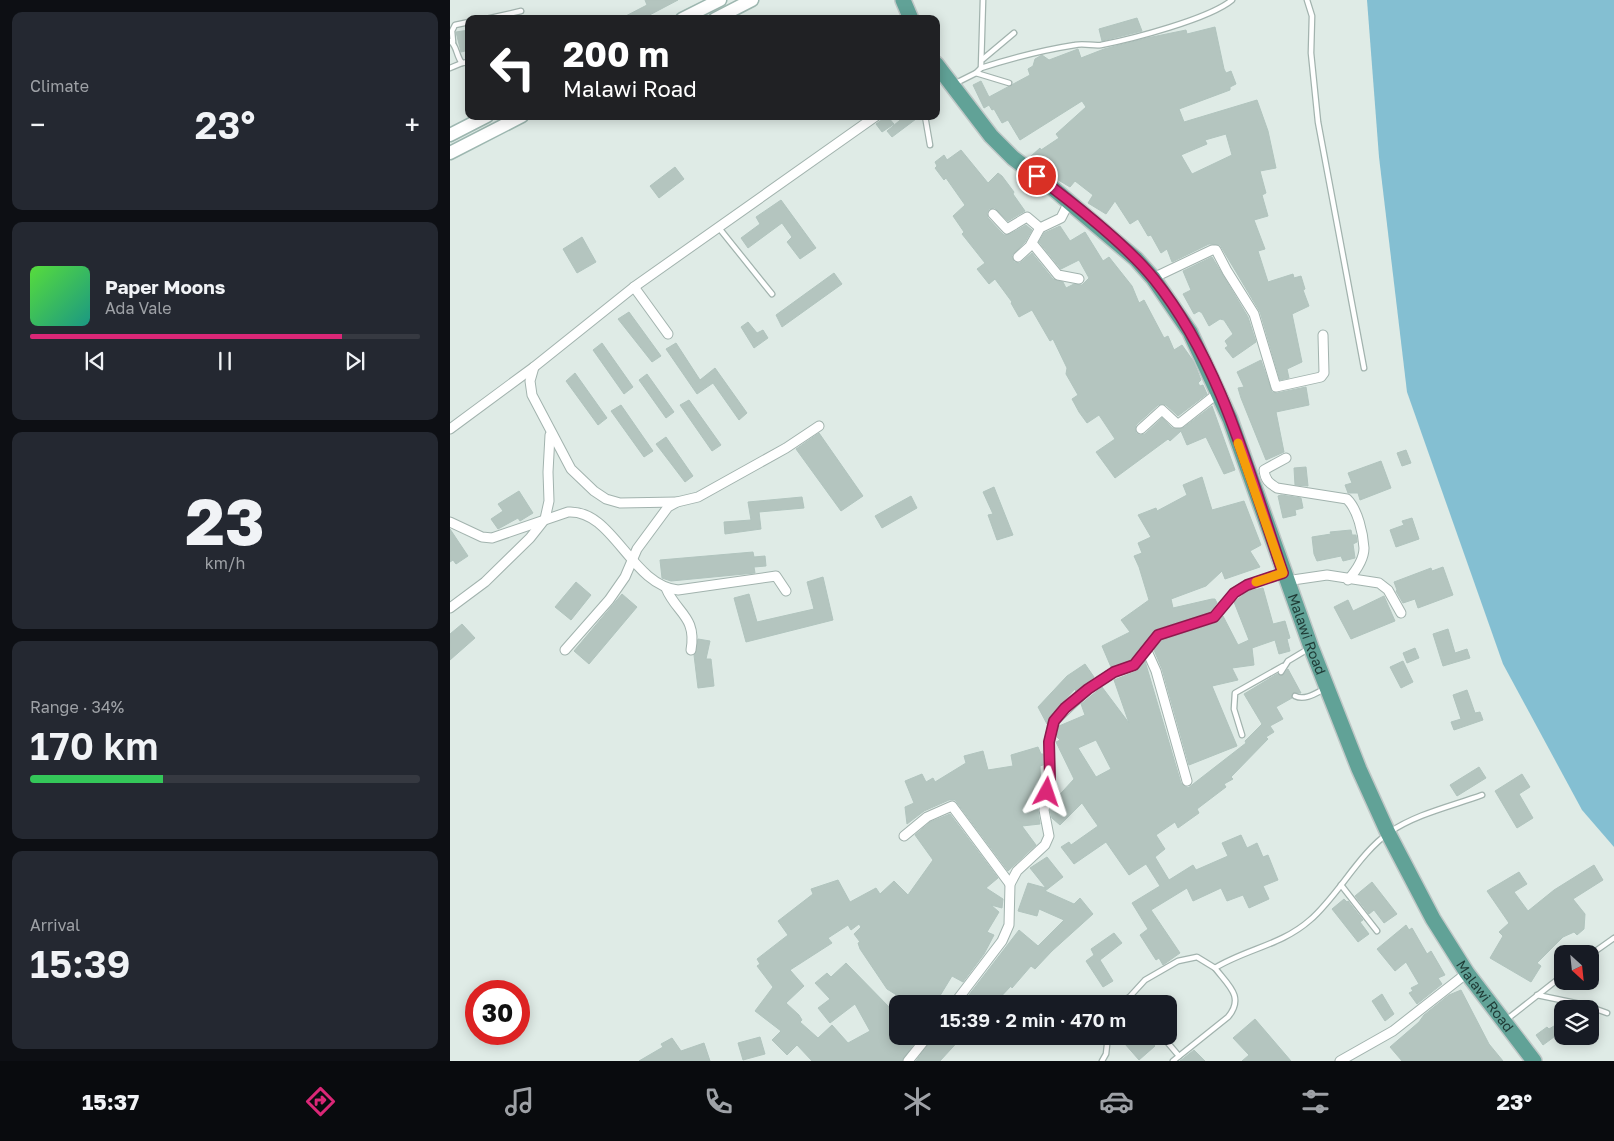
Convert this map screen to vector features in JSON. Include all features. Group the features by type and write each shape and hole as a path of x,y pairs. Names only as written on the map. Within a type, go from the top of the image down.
{"main road":[{"path":"690,15 720,0"},
{"path":"723,15 752,0"},
{"path":"903,0 909,15"},
{"name":"Malawi Road","path":"940,71 950,86 991,136 1013,158 1069,202 1136,259 1153,278 1190,332 1218,393 1311,647 1359,769 1388,833 1433,919 1467,973 1534,1061"},
{"path":"450,135 479,120"},
{"path":"450,153 514,120"}],"street":[{"path":"450,429 534,367 634,287 870,120"},
{"path":"1018,257 1032,243 1040,228 1059,220 1069,202"},
{"path":"993,214 1007,229 1027,218 1040,228"},
{"path":"1032,243 1058,275 1079,279"},
{"path":"1153,278 1216,250 1254,314 1276,387 1321,378 1324,373 1322,334"},
{"path":"634,287 668,334"},
{"path":"534,367 530,381 532,395 571,469 606,500 620,503 677,502 698,497 786,448 819,426"},
{"path":"1141,430 1162,410 1176,423 1180,424 1218,393"},
{"path":"450,608 485,582 530,538 545,519 549,502 550,432"},
{"path":"1286,458 1264,470 1264,477 1269,483 1277,488 1347,500 1353,505 1364,549 1359,564 1348,580"},
{"path":"565,650 609,600 625,577 637,549 659,516 677,502"},
{"path":"450,522 482,537 492,538 568,512 586,513 656,583 666,588 678,590 776,576 786,590"},
{"path":"961,995 1002,941 1009,925 1010,884 1017,871 1045,845 1049,836 1044,810 1050,780 1049,742 1054,721 1065,708 1088,689 1114,672 1134,665 1158,635 1214,617 1234,593 1247,585 1285,577 1327,575 1379,584 1388,590 1401,613"},
{"path":"666,588 669,595 682,609 692,630 691,650"},
{"path":"1147,651 1156,671 1187,781"},
{"path":"904,836 927,817 952,806 1010,884"},
{"path":"1340,1061 1393,1031 1467,973"},
{"path":"908,1061 921,1045"}],"lane":[{"path":"981,68 983,59 984,0"},
{"path":"950,86 976,73 981,68 1039,51 1077,44 1100,45 1210,12 1232,0"},
{"path":"1307,0 1312,16 1311,53 1318,122 1364,368"},
{"path":"504,15 522,11"},
{"path":"462,63 457,58 451,41 455,25 465,23"},
{"path":"983,59 1014,33"},
{"path":"450,68 465,63"},
{"path":"976,73 1009,83"},
{"path":"926,120 930,145"},
{"path":"719,228 772,294"},
{"path":"1242,735 1234,709 1233,700 1235,693 1282,669 1288,661 1311,647"},
{"path":"1295,696 1305,697 1327,687"},
{"path":"1215,968 1234,956 1278,942 1310,920 1388,833 1406,823 1482,795"},
{"path":"1340,885 1377,931"},
{"path":"1599,949 1614,938"},
{"path":"1131,995 1145,980 1178,961 1197,957 1215,968 1232,991 1236,1000 1236,1008 1228,1017 1173,1061"},
{"path":"1503,1022 1554,982"},
{"path":"1537,995 1585,1005 1607,1013"},
{"path":"1102,1061 1106,1054 1107,1045"},
{"path":"1170,1045 1179,1056"}],"water":[{"path":"1367,0 1614,0 1614,847 1582,810 1503,664 1407,392 1379,157"}],"building":[{"path":"645,0 678,0 650,15 628,15 647,5"},
{"path":"1137,18 1142,31 1102,41 1099,29"},
{"path":"1215,27 1224,69 1226,73 1231,71 1236,84 1230,87 1230,90 1179,109 1184,122 1257,100 1268,131 1276,168 1260,171 1266,193 1262,195 1268,216 1254,220 1265,249 1258,251 1268,282 1293,274 1294,278 1301,276 1305,289 1303,290 1309,306 1292,314 1302,362 1287,369 1289,378 1280,380 1260,312 1220,245 1209,244 1172,262 1167,249 1161,253 1151,235 1148,236 1138,219 1130,224 1115,201 1106,214 1088,203 1093,195 1075,181 1070,187 1055,178 1057,174 1048,158 1039,166 1030,157 1040,148 1041,150 1059,138 1056,134 1086,107 1082,101 1020,140 1008,120 1002,123 994,109 992,110 989,105 984,108 973,85 981,81 989,97 1030,75 1028,69 1033,66 1035,59 1042,55 1049,60 1078,49 1081,58 1104,49 1147,38 1186,30 1187,34","holes":["1226,134 1232,155 1192,174 1181,155 1207,144 1205,140"]},
{"path":"465,31 465,51 461,52 456,32"},
{"path":"882,120 890,120 894,124 882,132 876,124"},
{"path":"900,120 915,120 892,137 887,131"},
{"path":"961,150 988,183 998,173 1002,176 1025,211 1008,221 995,208 989,209 987,213 988,218 1004,235 1010,234 1026,225 1032,230 1025,242 1012,255 1014,262 1020,263 1032,253 1053,279 1063,282 1066,288 1074,284 1082,285 1089,278 1079,260 1061,269 1039,242 1044,233 1060,226 1070,241 1085,232 1103,261 1109,257 1132,286 1139,303 1144,300 1164,338 1168,336 1174,350 1182,345 1194,362 1201,380 1198,383 1200,386 1203,385 1207,394 1178,416 1166,405 1158,405 1136,425 1136,433 1140,435 1145,434 1162,418 1172,428 1183,428 1212,406 1235,470 1224,474 1206,437 1187,445 1181,431 1170,441 1168,439 1115,478 1096,452 1115,439 1099,415 1087,423 1079,412 1072,399 1078,395 1066,374 1067,368 1053,339 1050,341 1032,310 1019,317 1012,302 995,279 989,284 977,269 985,263 962,234 964,232 953,216 965,205 946,178 944,180 935,168 937,166 935,162 944,155 947,160"},
{"path":"675,167 684,179 659,198 650,186"},
{"path":"781,200 816,248 800,259 787,242 792,237 782,223 748,248 741,238 760,224 756,217"},
{"path":"582,237 596,262 577,273 563,249"},
{"path":"1212,257 1248,317 1256,342 1233,358 1225,348 1228,346 1225,341 1233,334 1224,320 1220,319 1209,326 1202,313 1199,311 1194,314 1183,294 1191,290 1183,271"},
{"path":"834,273 842,284 782,327 776,315"},
{"path":"629,312 661,356 652,362 618,319"},
{"path":"748,322 757,333 763,330 768,338 754,348 741,327"},
{"path":"602,343 633,387 624,394 593,350"},
{"path":"676,343 700,380 715,368 747,413 739,420 713,383 697,394 666,349"},
{"path":"1261,360 1272,392 1277,393 1306,387 1309,405 1276,412 1284,452 1266,460 1241,398 1238,388 1244,387 1237,372"},
{"path":"575,373 607,418 598,425 566,381"},
{"path":"647,374 674,412 666,418 639,380"},
{"path":"689,400 721,445 712,451 680,405"},
{"path":"621,405 653,451 644,457 611,411"},
{"path":"819,433 863,496 841,511 796,449"},
{"path":"666,437 693,476 685,482 656,444"},
{"path":"1406,450 1411,463 1402,466 1397,453"},
{"path":"1381,461 1391,488 1360,500 1358,493 1348,493 1345,485 1352,483 1348,473"},
{"path":"1306,467 1308,486 1295,485 1294,468"},
{"path":"1202,477 1212,510 1244,501 1261,545 1250,551 1260,567 1225,579 1222,571 1206,586 1171,599 1173,608 1212,599 1215,599 1217,603 1210,612 1156,629 1130,660 1111,667 1102,646 1130,632 1121,620 1149,600 1134,556 1142,553 1138,543 1151,537 1138,515 1156,508 1157,511 1187,495 1183,485"},
{"path":"994,487 1013,535 997,540 988,515 993,514 983,492"},
{"path":"519,491 533,513 520,521 518,518 498,529 491,519 503,511 498,504"},
{"path":"911,496 917,508 882,528 875,516"},
{"path":"1278,496 1301,498 1303,508 1295,510 1296,515 1283,518"},
{"path":"802,497 804,508 759,512 761,529 725,534 724,522 751,520 748,502"},
{"path":"1412,518 1419,539 1396,547 1390,530 1404,525 1402,521"},
{"path":"450,529 468,556 456,564 453,560 450,562"},
{"path":"1351,530 1352,535 1356,535 1357,542 1353,544 1355,558 1343,561 1341,556 1317,561 1314,554 1312,537 1331,534 1330,532"},
{"path":"753,552 754,557 765,556 766,566 754,567 755,573 671,581 662,578 660,560"},
{"path":"1443,567 1453,595 1418,608 1415,599 1403,603 1396,591 1394,582 1431,568 1432,571"},
{"path":"823,577 833,620 746,642 734,598 749,594 757,622 814,609 807,582"},
{"path":"576,582 591,595 571,620 555,607"},
{"path":"1263,588 1273,624 1285,621 1290,638 1287,639 1290,651 1279,654 1275,640 1252,648 1254,665 1232,668 1238,680 1212,686 1237,746 1189,765 1162,669 1154,650 1162,640 1216,623 1223,616 1238,645 1249,640 1234,602 1248,591"},
{"path":"622,594 637,607 589,664 574,651"},
{"path":"1384,596 1395,621 1351,639 1334,607 1348,600 1353,611"},
{"path":"462,624 475,638 450,660 450,634"},
{"path":"1448,629 1455,653 1467,649 1470,658 1443,666 1433,634"},
{"path":"698,639 710,641 706,659 711,659 714,686 698,688 694,655"},
{"path":"1415,648 1419,658 1407,663 1403,653"},
{"path":"1145,661 1181,783 1188,788 1246,743 1245,741 1262,724 1244,694 1277,674 1283,675 1288,669 1301,693 1293,693 1292,698 1276,707 1283,719 1270,726 1274,732 1266,737 1268,739 1231,777 1233,779 1224,784 1226,787 1197,809 1199,813 1178,828 1175,822 1156,835 1165,849 1155,857 1169,880 1193,865 1196,870 1228,856 1222,843 1241,835 1247,848 1257,843 1263,857 1268,855 1278,880 1263,886 1269,899 1249,908 1243,895 1227,901 1221,888 1193,901 1187,888 1151,910 1180,953 1163,965 1159,958 1156,960 1140,935 1148,929 1132,903 1160,886 1146,864 1129,875 1106,842 1074,864 1061,847 1069,842 1071,845 1098,826 1082,803 1060,825 1052,818 1050,810 1052,803 1074,779 1056,742 1060,740 1057,737 1059,726 1085,715 1081,704 1102,687 1129,723 1114,680 1137,671","holes":["1096,740 1111,769 1096,777 1078,748"]},
{"path":"1403,661 1413,682 1401,688 1390,667"},
{"path":"1085,664 1094,677 1076,692 1075,689 1050,716 1047,724 1038,707 1067,676"},
{"path":"1467,690 1475,713 1480,712 1483,720 1454,730 1451,722 1461,719 1453,695"},
{"path":"1038,747 1041,754 1043,754 1043,765 1040,766 1041,791 1039,806 1037,804 1040,824 1022,826 1036,845 1008,871 955,800 949,800 924,811 907,824 905,807 914,803 905,781 922,774 926,782 933,778 935,782 966,763 964,756 983,751 988,770 1013,766 1011,755"},
{"path":"1479,767 1486,778 1457,796 1450,785"},
{"path":"1522,774 1530,787 1519,794 1533,818 1517,828 1495,791"},
{"path":"950,814 998,878 986,888 1003,899 1002,908 991,905 999,912 987,932 994,935 984,954 963,982 952,976 940,995 897,995 887,989 860,949 858,943 860,942 854,934 861,927 859,924 851,930 848,925 828,938 832,943 790,970 804,986 786,1003 799,1015 802,1020 800,1022 818,1038 832,1025 848,1043 870,1031 855,1004 830,1023 818,1008 830,999 815,983 827,973 831,977 846,963 889,1007 889,1045 913,1045 902,1061 812,1061 797,1045 787,1055 772,1040 781,1031 755,1011 773,987 757,966 760,964 757,959 788,935 778,921 813,894 811,889 838,880 850,902 876,888 880,894 894,881 908,895 933,860 915,835 930,822"},
{"path":"1047,857 1063,877 1045,891 1074,904 1080,898 1093,914 1035,969 1031,966 1012,988 1011,986 1002,995 969,995 1019,930 1038,946 1064,920 1039,909 1037,916 1018,911 1028,883 1046,888 1030,868"},
{"path":"1594,865 1603,880 1573,899 1585,914 1584,929 1577,935 1574,932 1563,937 1554,945 1537,963 1541,966 1531,982 1490,958 1503,936 1499,932 1509,923 1487,891 1519,872 1527,884 1514,892 1528,911 1554,890"},
{"path":"1372,882 1397,914 1384,923 1374,910 1369,914 1355,896"},
{"path":"1344,899 1348,901 1363,920 1360,922 1369,934 1358,942 1332,909"},
{"path":"1406,925 1409,930 1412,928 1427,954 1431,951 1445,975 1438,978 1442,984 1417,1004 1409,993 1413,991 1411,988 1419,984 1406,962 1395,971 1377,949"},
{"path":"1114,933 1122,943 1100,960 1113,981 1103,987 1086,961 1094,955 1091,949"},
{"path":"1461,990 1489,1044 1503,1061 1402,1061 1390,1047 1419,1022 1424,1015 1449,995"},
{"path":"1382,994 1394,1014 1385,1021 1372,1001"},
{"path":"1255,1019 1291,1061 1242,1061 1249,1055 1233,1038"},
{"path":"1554,1026 1554,1037 1543,1045 1536,1035 1547,1027 1549,1029"},
{"path":"760,1037 765,1054 743,1060 738,1043"},
{"path":"672,1038 681,1051 704,1043 710,1061 639,1061 663,1047 661,1044"},
{"path":"928,1045 955,1045 940,1061 916,1061"},
{"path":"1126,1045 1154,1045 1155,1046 1139,1060"},
{"path":"1194,1050 1205,1061 1180,1061"}],"slow traffic":[{"path":"1238,443 1283,573 1256,582"}],"route":[{"path":"1037,176 1136,259 1153,278 1190,332 1230,419 1283,573 1247,585 1234,593 1222,611 1214,617 1194,625 1165,631 1158,635 1134,665 1114,672 1088,689 1065,708 1054,721 1049,742 1050,780 1047,792"}]}
